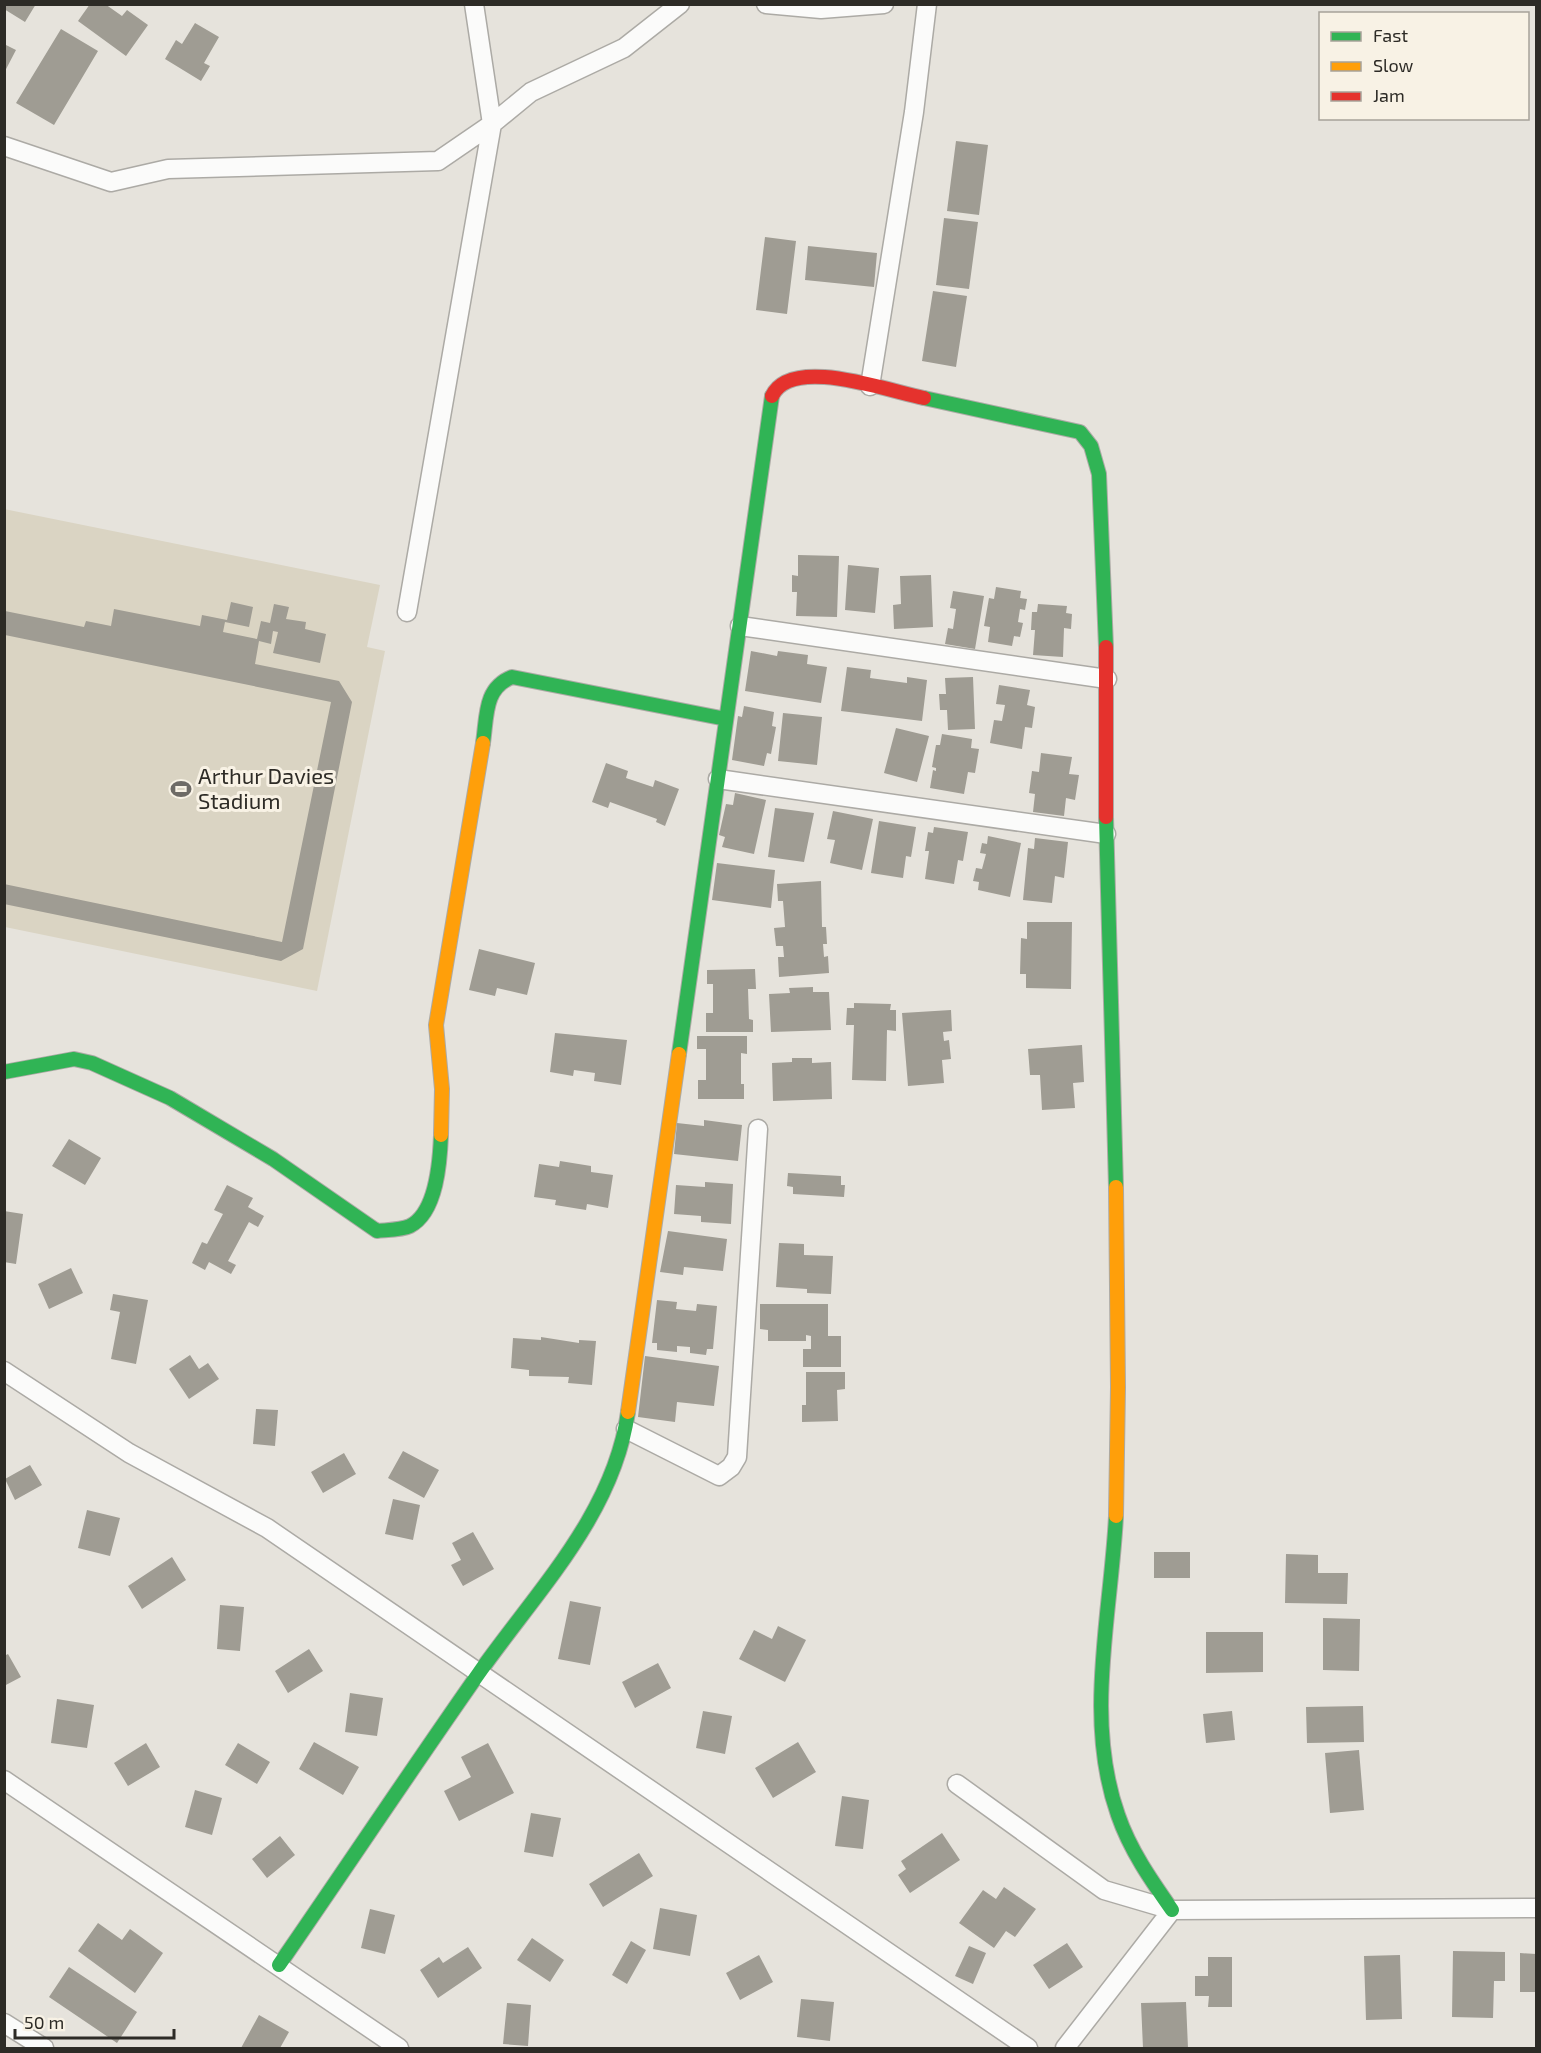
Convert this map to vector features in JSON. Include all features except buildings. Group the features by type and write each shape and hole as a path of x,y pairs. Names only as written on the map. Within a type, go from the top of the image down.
{"street":[{"path":"406,612 492,124 474,4"},
{"path":"4,146 111,182 168,169 438,161 492,124 531,92 624,48 680,4"},
{"path":"766,4 821,9 884,4"},
{"path":"870,386 914,112 927,4"},
{"path":"279,1965 480,1671 583,1531 611,1479 626,1429 772,395 776,387 799,375 821,376 1080,432 1089,438 1094,448 1099,474 1107,679 1106,834 1116,1158 1118,1452 1111,1588 1101,1684 1102,1748 1109,1794 1121,1826 1140,1866 1172,1910"},
{"path":"740,626 1107,679"},
{"path":"4,1072 74,1059 92,1063 170,1098 273,1159 377,1231 410,1226 428,1206 440,1169 442,1089 436,1024 491,693 499,682 512,677 726,719"},
{"path":"718,779 1106,834"},
{"path":"626,1429 719,1476 732,1467 737,1457 758,1129"},
{"path":"4,1371 129,1453 267,1528 480,1671 1028,2049"},
{"path":"4,1780 279,1965 399,2049"},
{"path":"957,1784 1104,1890 1172,1910 1536,1908"},
{"path":"1065,2049 1172,1910"},
{"path":"4,2023 44,2049"}],"shaded area":[{"name":"Arthur Davies Stadium","path":"4,509 380,585 367,647 385,651 317,991 5,927"}],"traffic: fast":[{"path":"679,1054 772,396"},
{"path":"924,398 1080,432 1091,446 1099,474 1106,647"},
{"path":"483,743 488,704 496,688 512,677 726,719"},
{"path":"1106,817 1116,1187"},
{"path":"4,1072 74,1059 92,1063 170,1098 273,1159 377,1231 410,1226 426,1210 438,1172 441,1135"},
{"path":"279,1965 479,1673 570,1550 607,1484 620,1449 628,1412"},
{"path":"1116,1516 1102,1667 1103,1742 1108,1779 1123,1828 1142,1864 1172,1910"}],"traffic: slow":[{"path":"441,1135 442,1089 436,1025 483,743"},
{"path":"628,1412 679,1054"},
{"path":"1116,1187 1118,1387 1116,1516"}],"traffic: jam":[{"path":"772,396 783,384 799,378 819,377 865,383 924,398"},
{"path":"1106,647 1106,817"}],"place":[{"name":"Arthur Davies Stadium","path":"181,789"}]}
